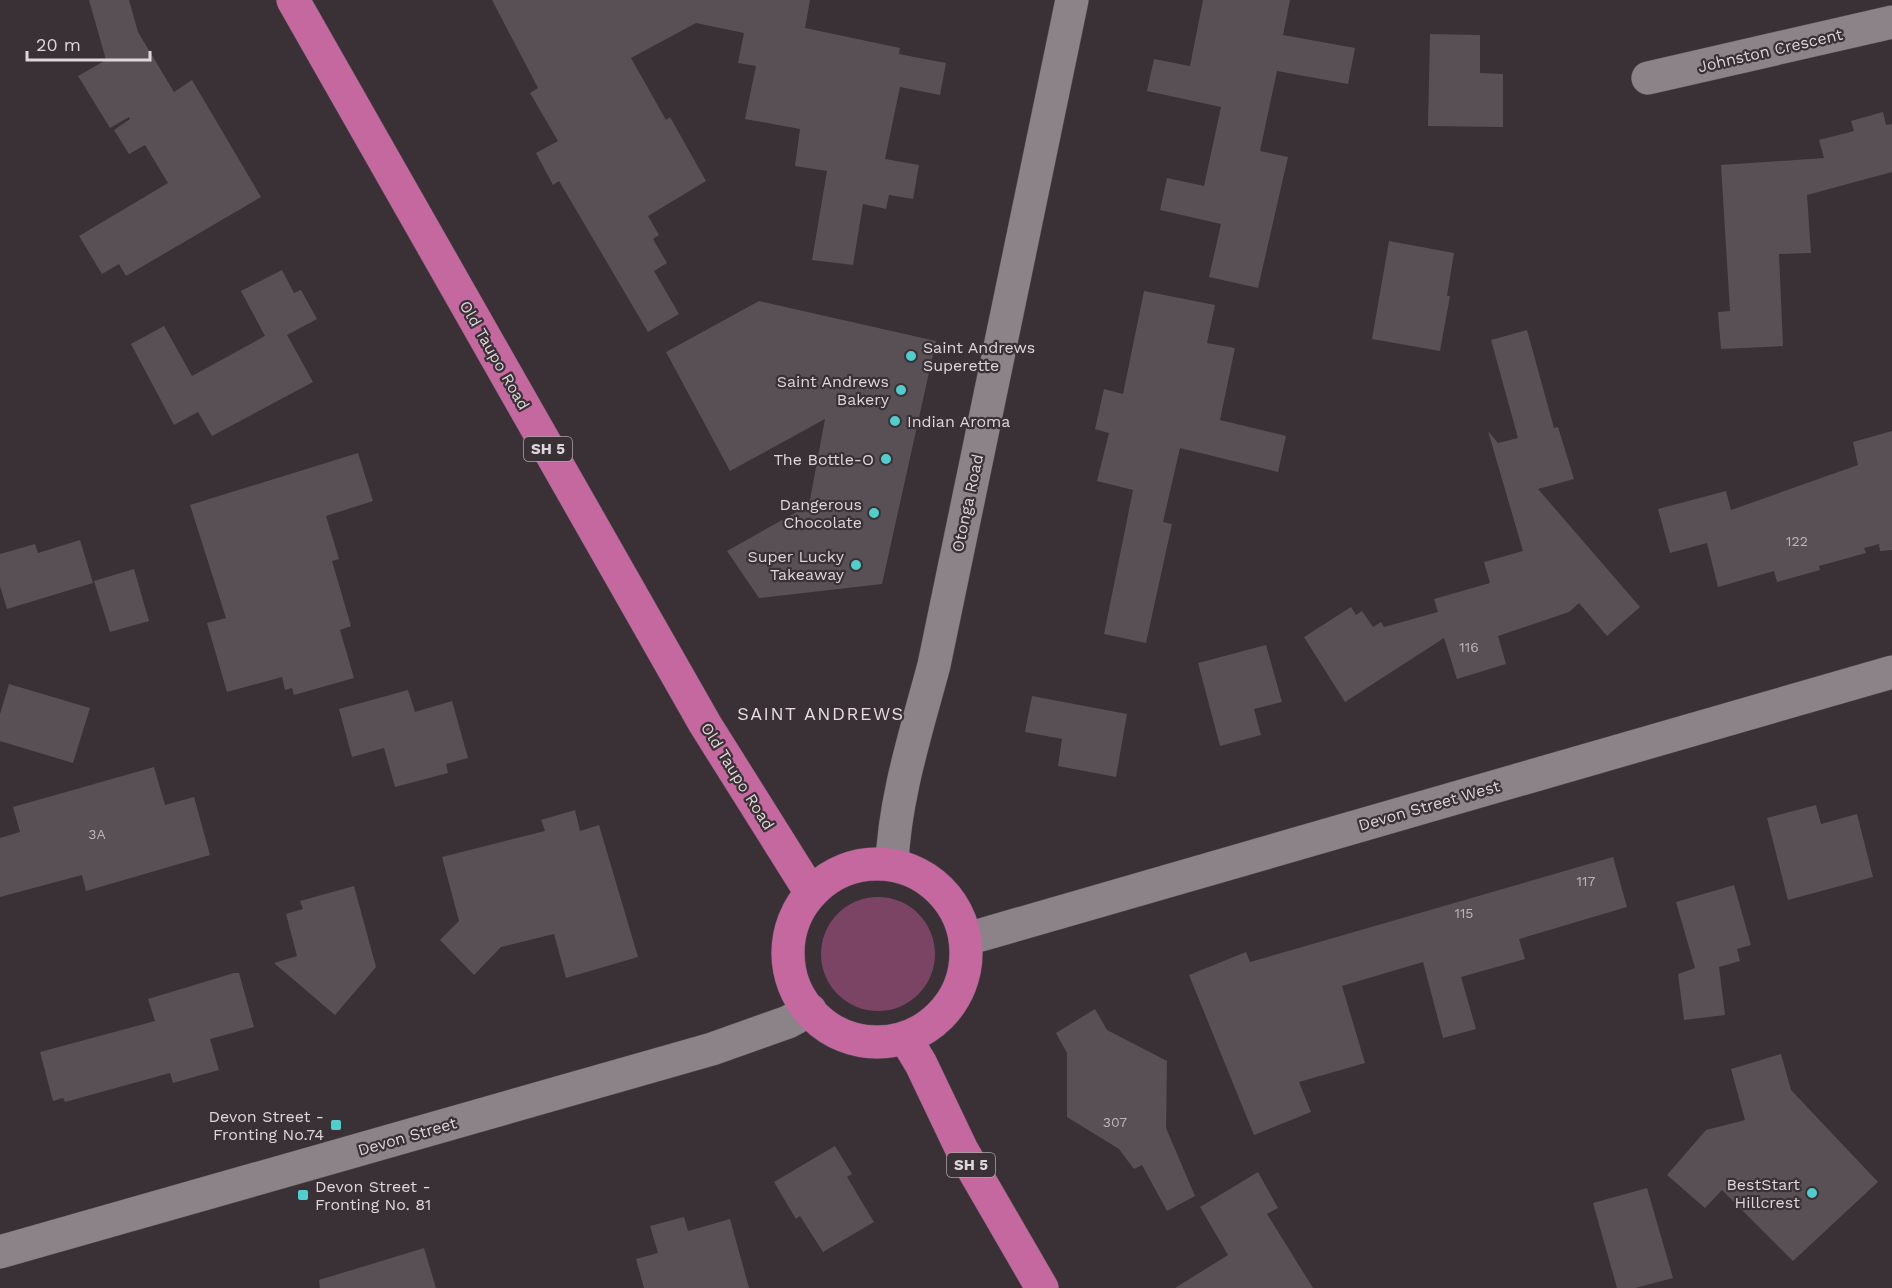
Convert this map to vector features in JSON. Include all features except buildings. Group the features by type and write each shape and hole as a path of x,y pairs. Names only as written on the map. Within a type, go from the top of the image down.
{"highway":[{"name":"Old Taupo Road","path":"293,0 705,724 811,893"},
{"path":"870,863 892,865 919,874 941,890 957,912 967,939 967,964 960,988 947,1010 929,1027 906,1039 883,1043 861,1042 839,1035 822,1024 801,1000 790,975 787,945 795,918 811,893 828,878 848,868 870,863"},
{"name":"SH 5","path":"906,1039 921,1064 962,1150 1042,1288"}],"main road":[{"name":"Otonga Road","path":"892,865 893,837 913,744 934,665 1072,0"},
{"name":"Johnston Crescent","path":"1648,78 1892,22"},
{"name":"Devon Street West","path":"967,939 1892,672"},
{"name":"Devon Street","path":"0,1252 711,1049 788,1022 810,1010"}],"shaded area":[{"path":"878,897 900,901 910,906 926,922 931,932 935,954 931,976 926,986 910,1002 900,1007 878,1011 856,1007 846,1002 830,986 825,976 821,954 825,932 830,922 846,906 856,901"}],"place":[{"name":"Saint Andrews Superette","path":"911,356"},
{"name":"Saint Andrews Bakery","path":"901,390"},
{"name":"Indian Aroma","path":"895,421"},
{"name":"The Bottle-O","path":"886,459"},
{"name":"Dangerous Chocolate","path":"874,513"},
{"name":"Super Lucky Takeaway","path":"856,565"},
{"name":"Devon Street - Fronting No.74","path":"336,1125"},
{"name":"BestStart Hillcrest","path":"1812,1193"},
{"name":"Devon Street - Fronting No. 81","path":"303,1195"}],"district":[{"name":"SAINT ANDREWS","path":"821,714"}]}
